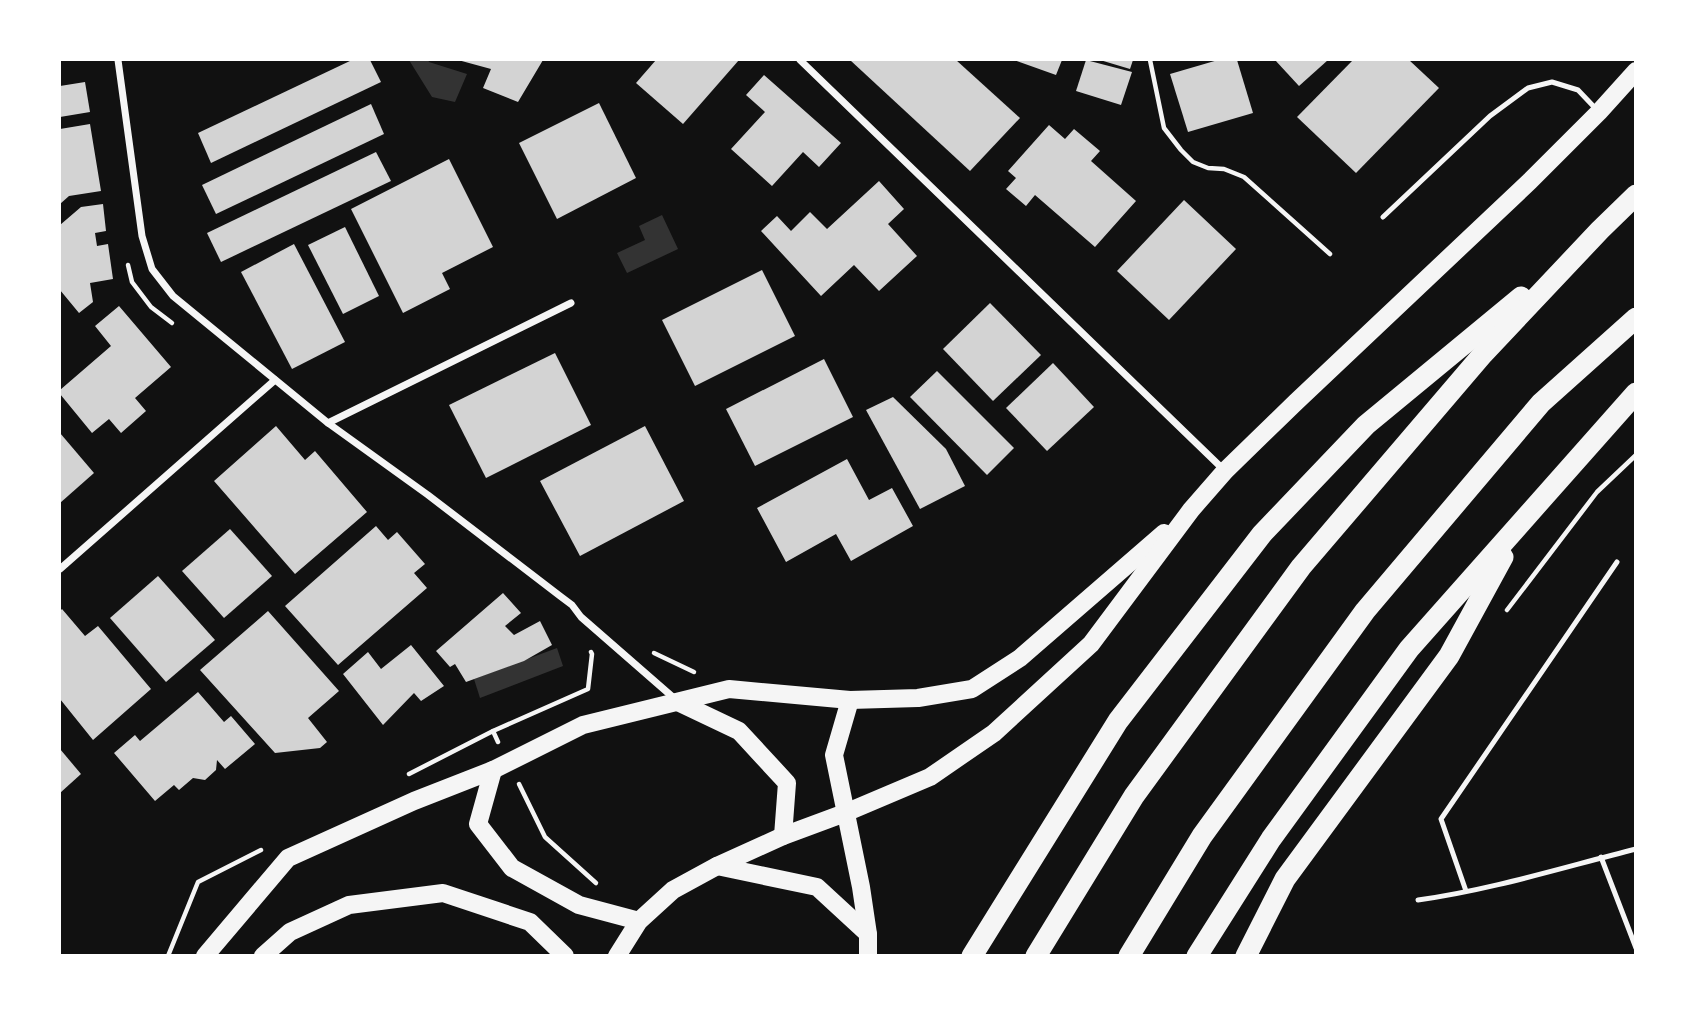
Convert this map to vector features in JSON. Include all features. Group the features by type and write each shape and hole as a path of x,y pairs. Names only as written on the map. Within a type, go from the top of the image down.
{"highway":[{"path":"1037,956 1134,796 1301,567 1483,354 1636,195"},
{"path":"972,956 1118,722 1262,534 1366,425 1600,230"},
{"path":"1129,956 1202,836 1366,611 1541,403 1636,318"},
{"path":"1197,956 1270,839 1409,649 1636,393"},
{"path":"1246,956 1285,879 1449,656 1523,522"}],"main road":[{"path":"617,956 639,921 673,890 783,836 930,777 994,733 1091,644 1191,510 1225,471 1502,208 1599,112 1636,71"},
{"path":"210,951 288,858 501,766 583,725 729,689 850,700 918,698 972,689 1020,658 1191,510"},
{"path":"850,700 834,755 860,887 869,956"},
{"path":"678,702 739,731 787,783 783,836"},
{"path":"501,766 478,824 512,869 579,905 639,921"},
{"path":"718,866 817,887 868,934"},
{"path":"263,956 290,932 349,905 443,893 530,922 565,956"}],"street":[{"path":"118,60 142,236 152,269 173,296 328,423 572,605 581,617 678,702"},
{"path":"800,60 1225,471"},
{"path":"328,423 571,303"},
{"path":"60,569 275,380"}],"lane":[{"path":"1383,217 1490,116 1528,88 1552,82 1578,90 1599,112"},
{"path":"1465,891 1441,818 1617,562"},
{"path":"1418,900 1442,897 1636,849"},
{"path":"1601,857 1636,948"}],"path":[{"path":"1150,60 1164,128 1181,150 1193,162 1244,177 1330,254"},
{"path":"1503,615 1597,492 1636,455"},
{"path":"407,775 493,731 587,689"},
{"path":"493,731 501,766 545,837 602,887"},
{"path":"168,956 198,882 272,844"}],"shaded area":[{"path":"409,60 428,60 467,74 455,102 432,97"},
{"path":"662,215 678,249 627,273 617,253 645,240 639,226"},
{"path":"557,648 563,666 480,698 474,679"}],"building":[{"path":"352,60 370,60 381,82 211,163 198,133"},
{"path":"458,60 543,60 518,102 483,88 491,69"},
{"path":"656,60 739,60 683,124 636,83"},
{"path":"850,60 956,60 1020,118 970,171"},
{"path":"1014,60 1062,60 1056,75"},
{"path":"1086,60 1132,72 1121,105 1076,91"},
{"path":"1100,60 1133,60 1130,69"},
{"path":"1218,60 1237,60 1253,113 1188,132 1170,74"},
{"path":"1275,60 1328,60 1299,86"},
{"path":"1353,60 1409,60 1439,88 1356,173 1297,117"},
{"path":"764,75 841,143 819,167 803,152 772,186 731,149 765,112 746,95"},
{"path":"85,82 90,112 60,117 60,86"},
{"path":"599,103 636,178 557,219 519,143"},
{"path":"371,104 384,134 216,214 202,185"},
{"path":"90,124 101,191 69,196 60,204 60,129"},
{"path":"1049,125 1065,139 1074,129 1100,151 1091,161 1136,201 1095,247 1035,195 1026,206 1006,189 1016,178 1008,171"},
{"path":"376,152 391,181 221,262 207,233"},
{"path":"449,159 493,247 442,273 450,289 403,313 351,209"},
{"path":"879,181 904,209 888,224 917,256 879,291 854,265 821,296 761,231 777,216 791,231 810,212 827,229"},
{"path":"1184,200 1236,249 1169,320 1117,271"},
{"path":"103,204 106,231 95,233 97,246 108,244 113,279 90,283 93,302 79,313 60,290 60,225 81,207"},
{"path":"345,227 379,296 343,314 308,245"},
{"path":"294,244 345,342 292,369 241,272"},
{"path":"762,270 795,336 695,386 662,320"},
{"path":"990,303 1041,355 993,401 943,349"},
{"path":"119,306 171,367 135,398 146,411 121,433 109,419 92,433 60,394 60,390 111,346 95,326"},
{"path":"555,353 591,425 486,478 449,405"},
{"path":"824,359 853,417 755,466 726,409"},
{"path":"1053,363 1094,407 1047,451 1006,408"},
{"path":"937,371 1014,448 987,475 910,397"},
{"path":"893,397 946,449 965,486 920,509 866,410"},
{"path":"276,426 305,460 315,451 367,512 295,574 214,481"},
{"path":"645,426 684,501 580,556 540,481"},
{"path":"60,433 94,473 60,503"},
{"path":"847,459 869,500 892,488 913,526 851,561 836,534 786,562 757,508"},
{"path":"376,526 388,540 397,532 425,564 414,573 427,588 338,665 285,606"},
{"path":"230,529 272,576 224,618 182,571"},
{"path":"158,576 215,640 166,682 110,618"},
{"path":"503,593 521,613 505,626 514,635 540,621 552,645 524,661 466,682 455,664 450,667 436,651"},
{"path":"62,609 85,636 98,626 151,689 93,740 60,699"},
{"path":"268,611 339,691 308,718 327,742 320,748 275,753 200,670"},
{"path":"411,645 444,686 421,701 414,693 383,725 343,674 368,652 381,669"},
{"path":"198,692 224,722 231,716 255,744 225,769 217,760 216,770 205,780 193,778 179,790 174,785 155,801 114,753 135,735 140,741"},
{"path":"60,749 81,774 60,793"}]}
